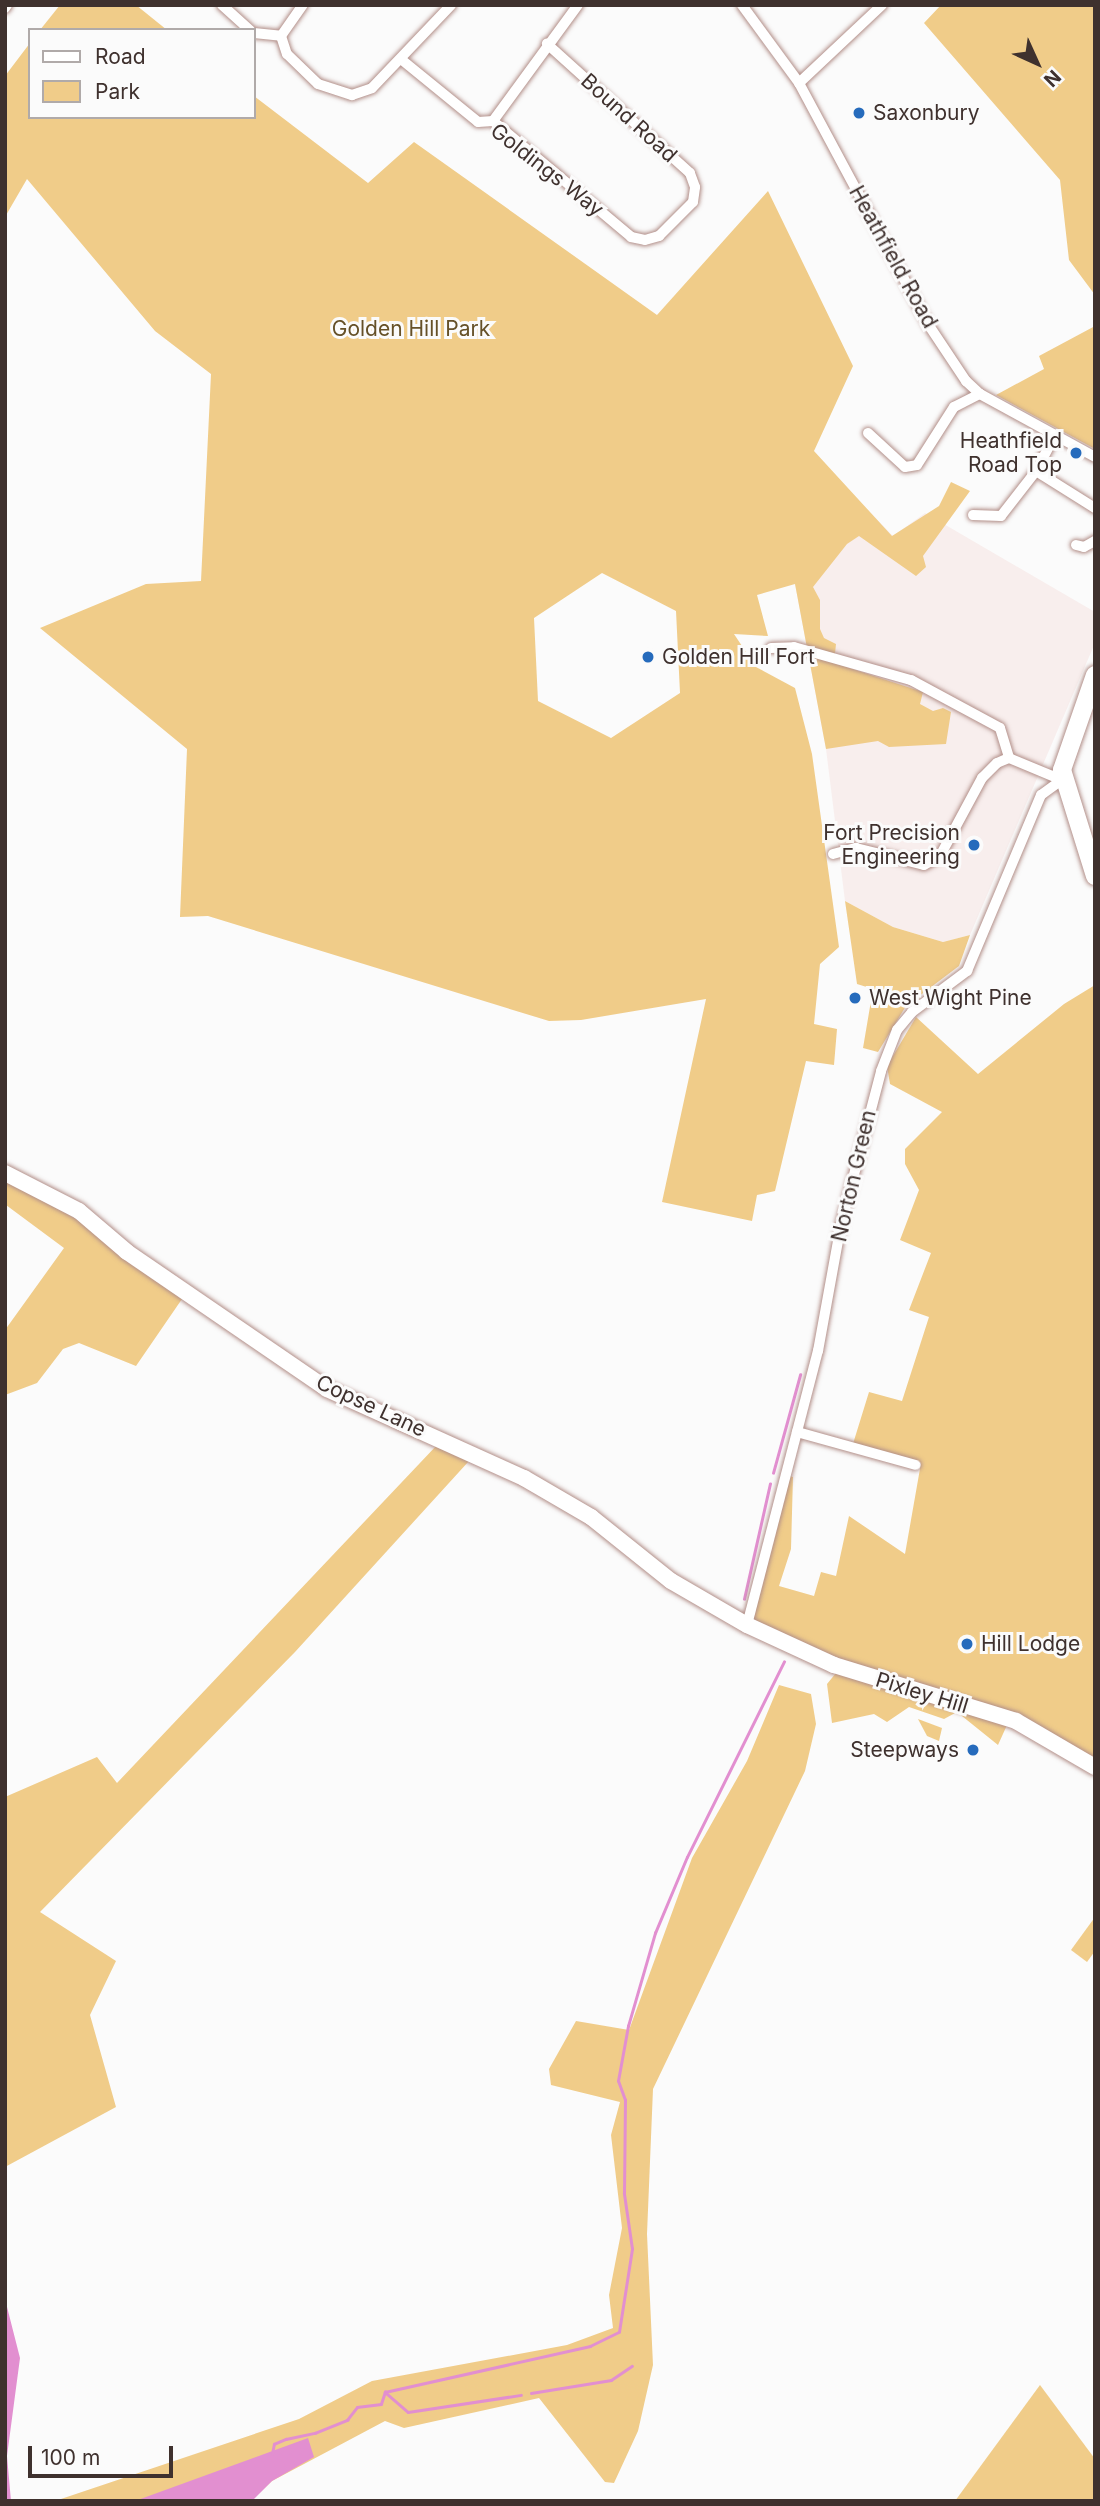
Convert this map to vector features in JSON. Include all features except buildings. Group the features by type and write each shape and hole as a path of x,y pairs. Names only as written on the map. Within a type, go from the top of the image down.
{"main road":[{"path":"1095,676 1066,747 1062,780 1095,876"}],"street":[{"path":"222,5 249,28"},
{"path":"281,36 303,5"},
{"path":"281,36 287,54 318,84 341,94 372,88 402,60 450,5"},
{"path":"493,121 578,5"},
{"name":"Heathfield Road","path":"742,5 799,83 928,324 980,394 1095,457"},
{"path":"799,83 883,5"},
{"path":"256,32 281,36"},
{"name":"Bound Road","path":"547,44 690,173 695,187 693,202"},
{"name":"Goldings Way","path":"402,60 478,122 493,121 631,237 645,240 659,236 693,202"},
{"path":"868,433 905,467 918,465 954,407 980,394"},
{"path":"973,515 1003,521 1037,471 1055,436"},
{"path":"1037,471 1095,508"},
{"path":"1076,545 1084,547 1095,541"},
{"path":"771,648 794,647 911,680 1000,728 1009,758"},
{"path":"1009,758 1062,780"},
{"path":"833,854 856,848 924,865 940,856 982,778 1009,758"},
{"name":"Norton Green","path":"747,1625 797,1432 841,1224 881,1071 897,1030 912,1012 967,971 1041,795 1062,780"},
{"name":"Copse Lane","path":"5,1173 79,1211 127,1252 327,1389 524,1478 591,1517 671,1581 747,1625"},
{"path":"797,1432 916,1465"},
{"name":"Pixley Hill","path":"747,1625 834,1665 1016,1721 1095,1767"}],"shaded area":[{"path":"867,509 893,536 925,513 1095,612 1095,643 970,935 943,942 893,927 845,901 826,749 795,584"},
{"path":"5,2299 20,2358 7,2456 11,2501 5,2501"},
{"path":"308,2438 314,2457 272,2481 252,2501 135,2501"}],"green space":[{"path":"60,5 136,5 165,28 42,28"},
{"path":"941,5 1095,5 1095,295 1069,260 1060,180 924,23"},
{"name":"Golden Hill Park","path":"28,46 28,119 256,119 256,98 368,183 414,142 657,315 768,191 853,366 814,451 892,536 939,506 951,482 970,491 923,556 926,567 916,576 859,536 847,544 813,587 820,600 820,629 824,638 836,644 834,663 923,692 920,704 933,711 943,708 951,712 946,744 889,747 878,741 826,749 795,584 757,595 768,636 734,634 756,667 795,688 812,754 839,947 820,964 814,1024 837,1029 834,1065 806,1061 775,1191 757,1195 752,1221 662,1202 706,999 581,1020 549,1021 208,916 180,917 187,749 40,628 146,584 201,581 211,374 155,331 27,179 5,217 5,76","holes":["602,573 676,611 680,693 611,738 538,701 534,618"]},
{"path":"1095,326 1095,449 996,395 1044,369 1039,356"},
{"path":"845,901 893,927 943,942 970,935 959,966 906,1006 878,1052 863,1048 873,989 857,984"},
{"path":"1095,985 1095,1760 1012,1714 998,1745 957,1712 944,1719 909,1707 887,1722 874,1714 832,1723 827,1684 836,1673 838,1660 748,1619 786,1475 793,1477 791,1549 779,1586 814,1596 821,1572 836,1576 849,1516 905,1554 921,1463 852,1447 869,1392 902,1401 929,1317 909,1310 931,1253 900,1240 919,1190 905,1164 905,1149 942,1112 890,1084 887,1066 916,1017 978,1074 1064,1004"},
{"path":"5,1180 78,1220 182,1299 136,1366 79,1343 63,1349 37,1383 5,1395 5,1330 64,1248 6,1205"},
{"path":"437,1445 469,1461 295,1652 40,1912 116,1961 90,2015 116,2107 5,2167 5,1797 97,1757 117,1783"},
{"path":"779,1685 811,1694 816,1724 805,1771 653,2089 647,2234 653,2365 638,2431 614,2483 605,2482 539,2398 404,2428 385,2421 272,2481 254,2498 55,2501 299,2419 372,2381 567,2345 613,2328 609,2295 622,2228 611,2135 620,2102 551,2085 549,2069 576,2021 629,2030 692,1858 747,1761"},
{"path":"918,1719 942,1728 939,1741 927,1736"},
{"path":"1095,1917 1095,1951 1087,1962 1071,1950"},
{"path":"1040,2385 1095,2459 1095,2501 955,2501"}],"waterway":[{"path":"773,1473 800,1375"},
{"path":"744,1599 770,1484"},
{"path":"385,2392 590,2346 619,2332 632,2249 624,2194 625,2100 618,2081 628,2026 655,1933 687,1857 784,1662"},
{"path":"531,2393 611,2380 632,2366"},
{"path":"385,2392 408,2412 521,2395"},
{"path":"272,2454 274,2444 315,2433 347,2420 357,2407 381,2404 385,2392"}],"place":[{"name":"Saxonbury","path":"859,113"},
{"name":"Heathfield Road Top","path":"1076,453"},
{"name":"Golden Hill Fort","path":"648,657"},
{"name":"Fort Precision Engineering","path":"974,845"},
{"name":"West Wight Pine","path":"855,998"},
{"name":"Hill Lodge","path":"967,1644"},
{"name":"Steepways","path":"973,1750"}]}
